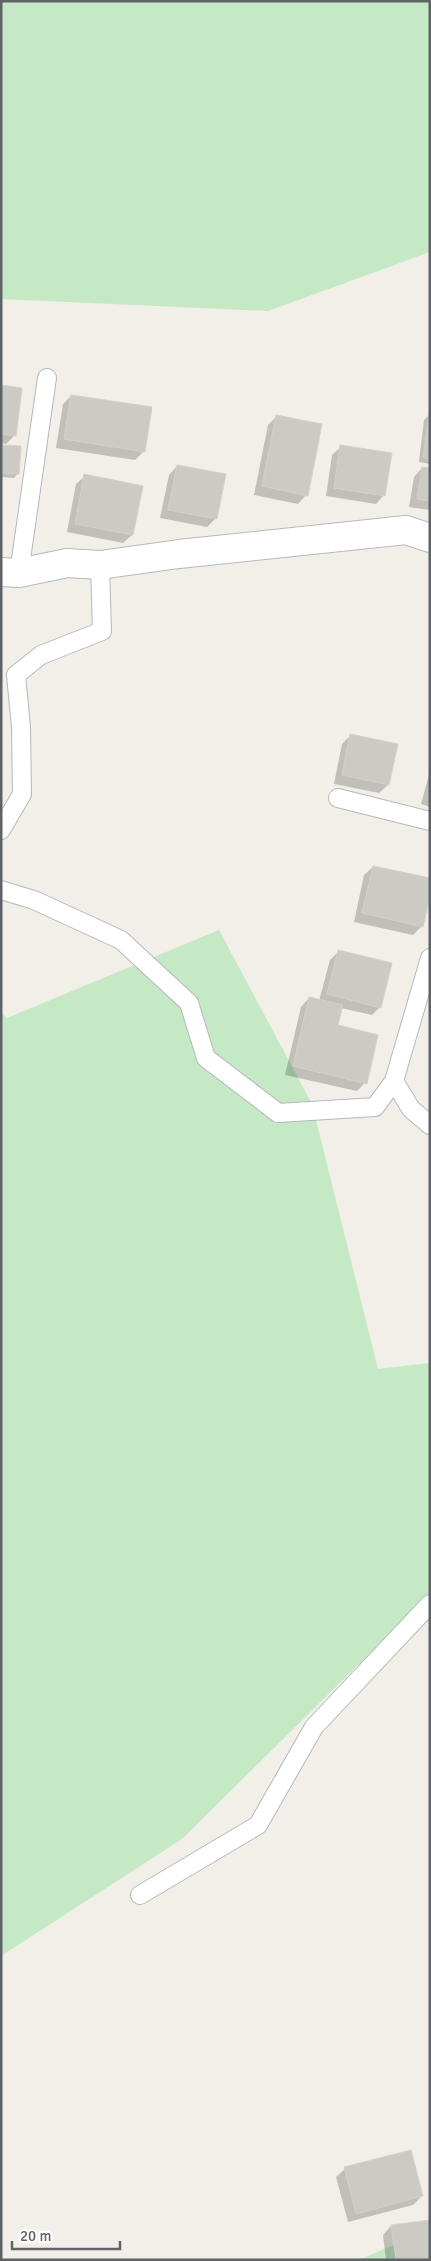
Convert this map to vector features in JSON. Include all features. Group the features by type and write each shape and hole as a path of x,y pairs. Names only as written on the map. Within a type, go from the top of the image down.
{"street":[{"path":"10,572 67,564 100,565 179,554 406,530 430,538"}],"lane":[{"path":"10,572 47,378"},
{"path":"1,830 22,794 21,727 16,675 41,654 102,631 100,565"},
{"path":"338,798 430,821"},
{"path":"1,890 34,900 121,940 189,1003 206,1058 278,1113 375,1108 394,1081 430,958"},
{"path":"394,1081 411,1109 430,1125"},
{"path":"140,1895 258,1825 314,1727 430,1604"}],"green space":[{"path":"1,1 430,1 430,252 268,311 1,299"},
{"path":"219,930 312,1104 378,1369 430,1363 430,1620 357,1666 182,1839 1,1956 1,1013 7,1018"},
{"path":"430,2229 430,2260 359,2260"}],"building":[{"path":"1,385 22,388 16,436 1,434"},
{"path":"71,395 152,407 145,452 64,439"},
{"path":"430,414 430,459 423,458"},
{"path":"276,415 322,424 308,496 262,486"},
{"path":"1,445 21,446 19,474 1,473"},
{"path":"340,445 392,453 385,496 334,488"},
{"path":"177,465 226,474 217,519 168,510"},
{"path":"422,467 430,468 430,501 417,499"},
{"path":"84,474 143,486 133,535 75,524"},
{"path":"350,734 398,744 389,785 342,775"},
{"path":"373,866 430,878 430,897 423,927 362,913"},
{"path":"338,950 392,963 381,1008 327,994"},
{"path":"309,997 343,1005 338,1025 378,1035 367,1084 293,1066"},
{"path":"411,2150 423,2196 356,2214 344,2167"},
{"path":"430,2220 430,2260 396,2260 391,2225"}]}
